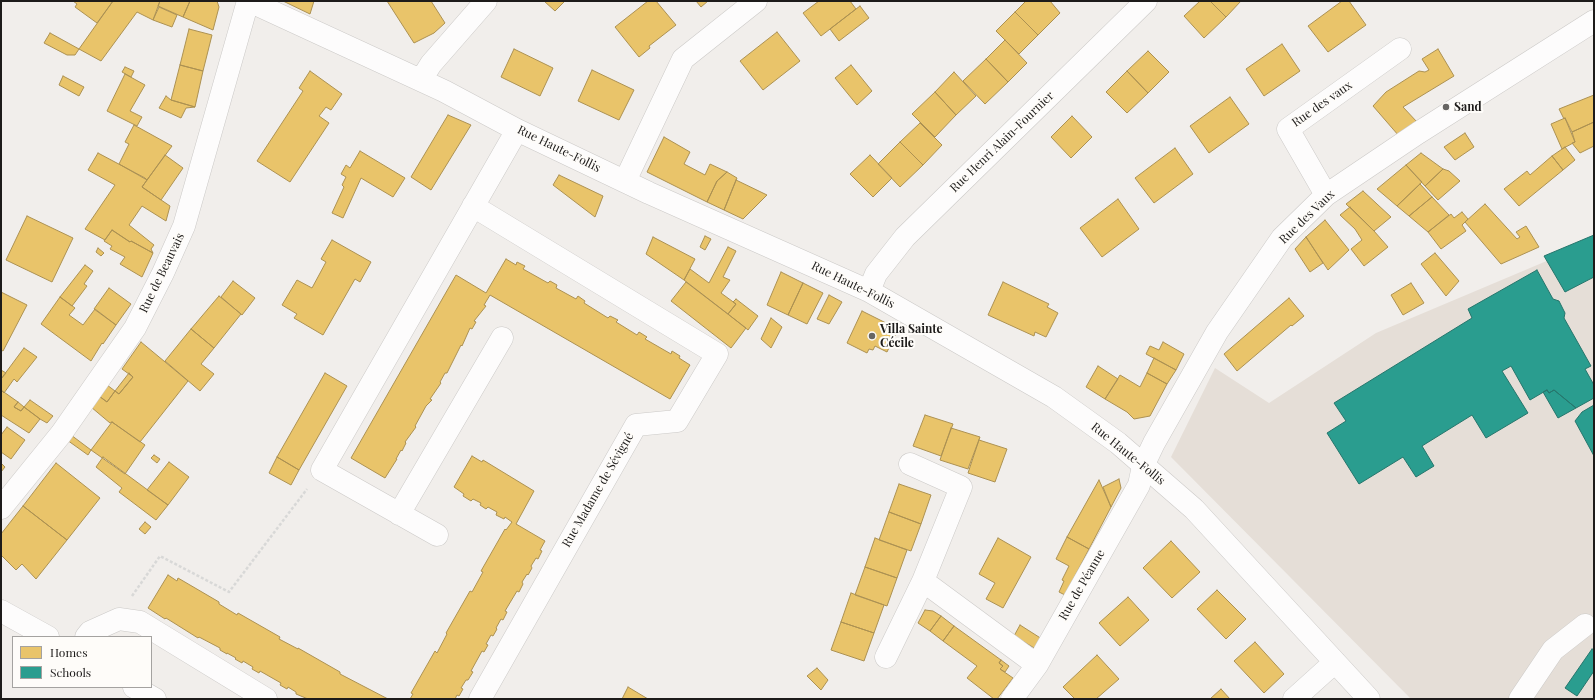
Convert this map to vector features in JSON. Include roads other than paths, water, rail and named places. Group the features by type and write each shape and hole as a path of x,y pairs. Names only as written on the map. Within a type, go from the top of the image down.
{"street":[{"name":"Rue Haute-Follis","path":"248,1 421,80 517,130 649,193 869,291 1054,397 1118,443 1194,509 1369,699"},
{"name":"Rue de Beauvais","path":"1,508 61,434 135,328 163,273 184,226 248,1"},
{"path":"421,80 431,64 486,1"},
{"path":"625,181 683,59 756,1"},
{"name":"Rue Henri Alain-Fournier","path":"869,291 876,274 905,237 1146,1"},
{"name":"Rue des Vaux","path":"1143,466 1154,443 1217,332 1282,238 1326,194 1418,133 1594,21"},
{"name":"Rue des vaux","path":"1326,194 1288,129 1400,49"},
{"path":"437,535 322,470 517,130"},
{"name":"Rue Madame de Sévigné","path":"473,206 717,354 677,421 636,425 480,699"},
{"path":"399,514 502,338"},
{"path":"886,657 923,581 961,487 910,464"},
{"name":"Rue de Péanne","path":"1012,699 1037,665 1139,485 1143,466"},
{"path":"923,581 1037,665"},
{"path":"1,611 46,636"},
{"path":"87,636 90,632 119,619 140,622 266,699"},
{"path":"1520,699 1553,650 1585,625"},
{"path":"1294,699 1335,662"},
{"path":"136,688 155,699"}],"place":[{"name":"Sand","path":"1446,107"},
{"name":"Villa Sainte Cécile","path":"872,336"}]}
